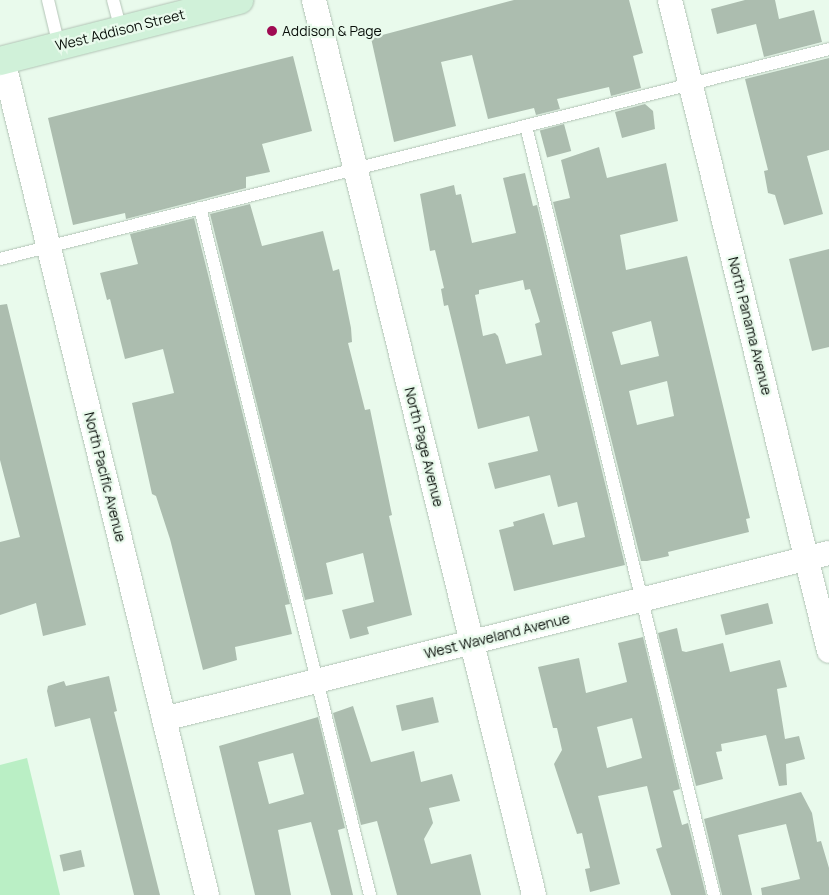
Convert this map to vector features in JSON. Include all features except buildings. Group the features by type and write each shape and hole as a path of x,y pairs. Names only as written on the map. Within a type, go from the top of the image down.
{"street":[{"name":"West Addison Street","path":"1,60 239,0"},
{"name":"North Page Avenue","path":"314,0 534,895"},
{"name":"North Panama Avenue","path":"670,0 829,651"},
{"name":"North Pacific Avenue","path":"1,60 207,895"},
{"name":"West Waveland Avenue","path":"164,719 829,552"}],"lane":[{"path":"48,0 59,46"},
{"path":"113,0 121,30"},
{"path":"0,259 829,50"},
{"path":"526,126 644,599 714,895"},
{"path":"200,208 370,895"}],"green space":[{"path":"27,758 60,895 0,895 0,765"}],"place":[{"name":"Addison & Page","path":"272,31"}]}
